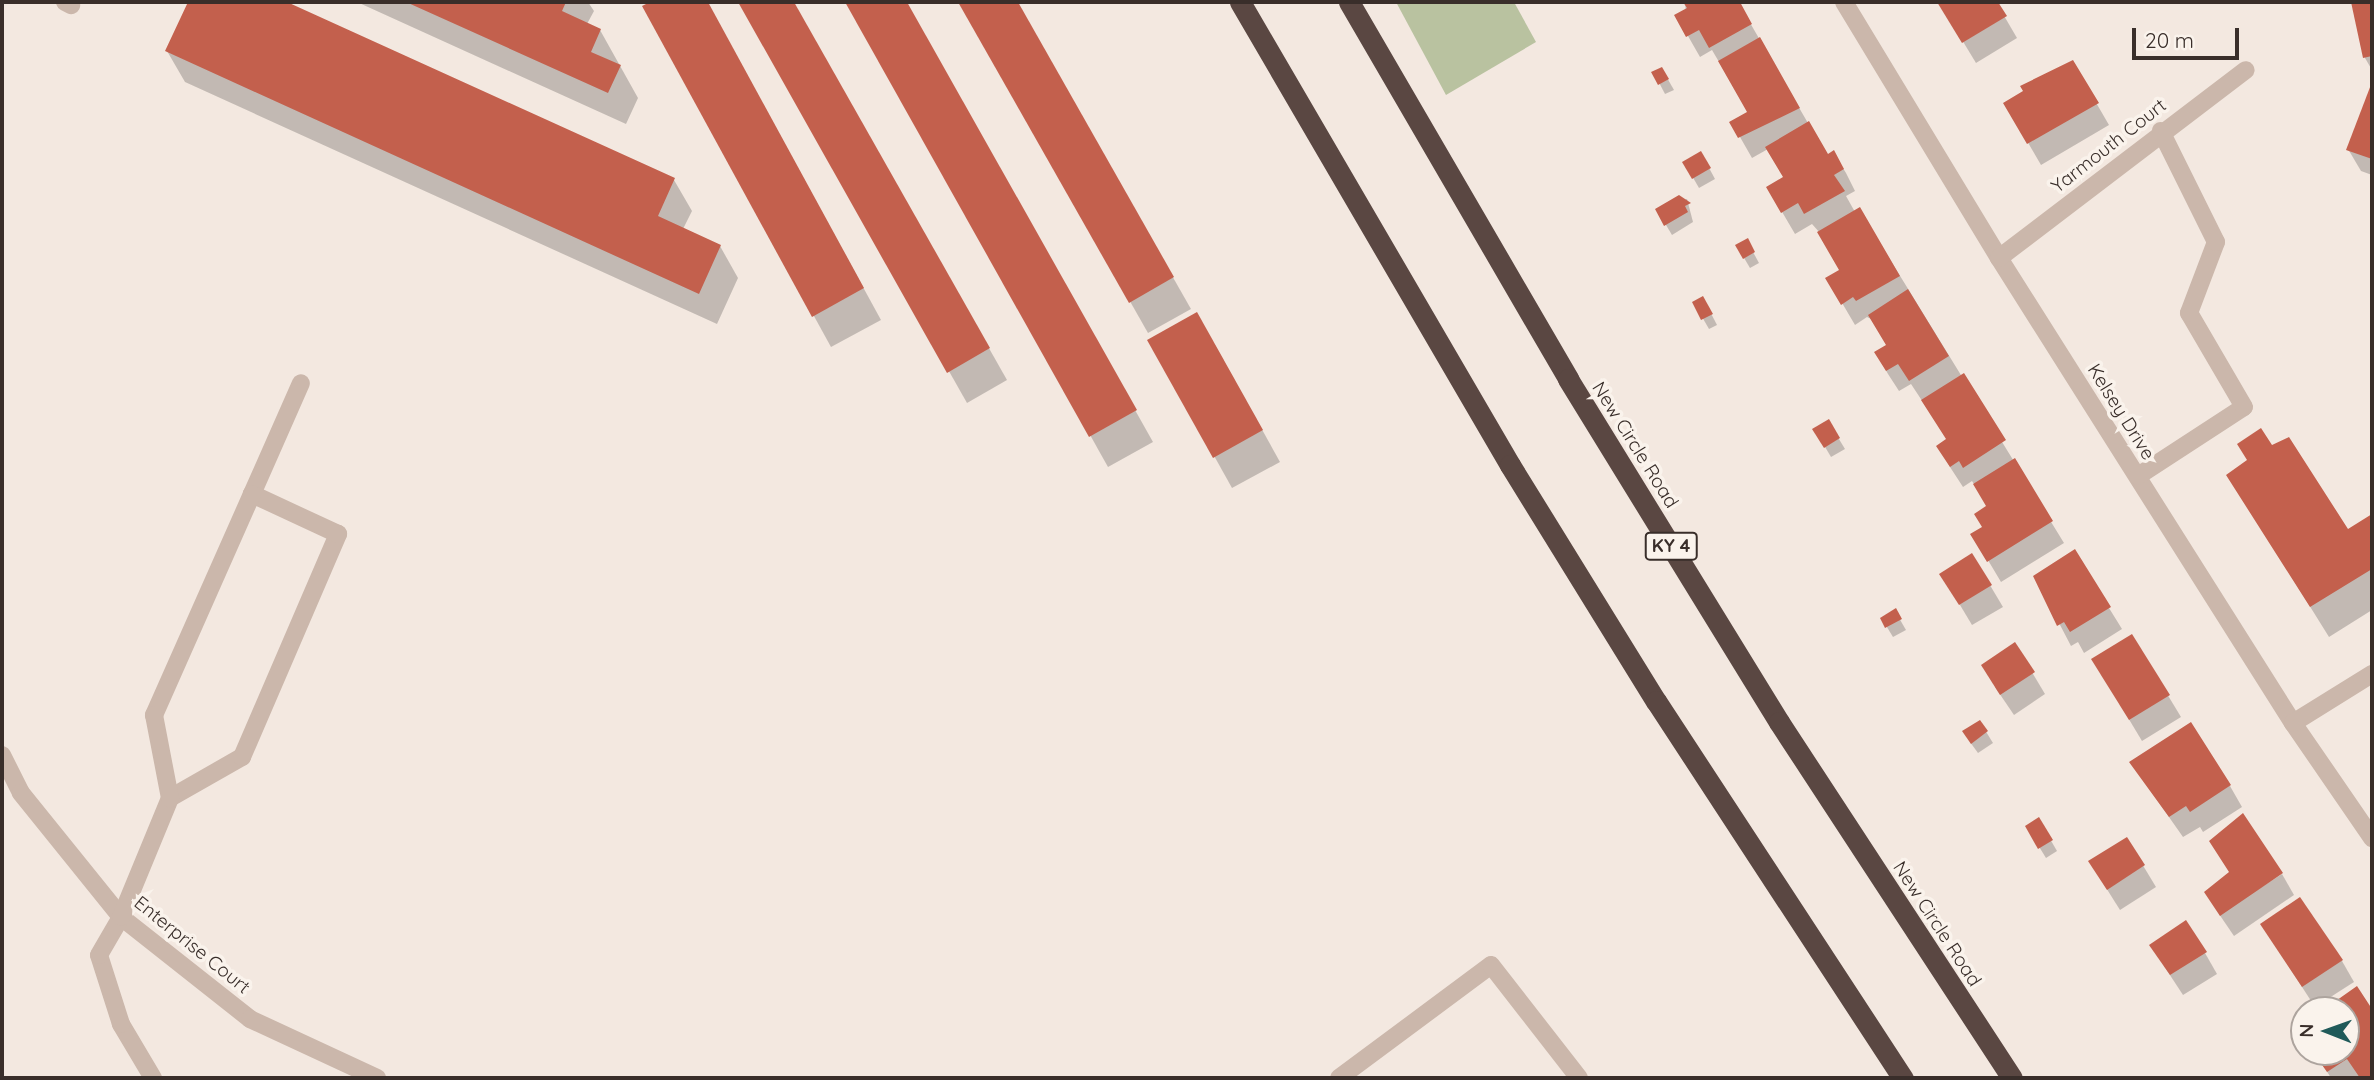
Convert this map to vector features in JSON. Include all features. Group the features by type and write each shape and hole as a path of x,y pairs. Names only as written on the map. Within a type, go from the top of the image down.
{"highway":[{"path":"1240,2 1510,465 1664,713 1903,1078"},
{"name":"New Circle Road","path":"1349,2 1568,379 1706,604 2012,1078"}],"street":[{"name":"Kelsey Drive","path":"1844,2 2137,476 2293,723 2372,838"},
{"name":"Yarmouth Court","path":"2000,258 2161,131 2246,70"},
{"path":"2137,476 2244,408 2189,313 2216,242 2161,131"},
{"path":"153,1078 121,1024 99,954 121,917 170,798 154,715 301,383"},
{"path":"170,798 242,757 338,534 252,494"},
{"path":"2293,723 2372,674"},
{"name":"Enterprise Court","path":"2,755 21,793 121,917 250,1019 377,1078"},
{"path":"1339,1078 1491,965 1578,1078"}],"green space":[{"path":"1396,2 1514,2 1536,42 1446,95"}],"building":[{"path":"188,2 287,2 675,178 658,216 721,245 699,294 165,51"},
{"path":"406,2 566,2 562,11 601,29 591,52 621,65 608,93"},
{"path":"650,2 708,2 864,288 812,317 642,6"},
{"path":"738,2 794,2 990,348 947,373"},
{"path":"845,2 907,2 1137,410 1089,437"},
{"path":"958,2 1018,2 1174,277 1129,303"},
{"path":"1683,2 1740,2 1752,24 1709,48 1699,30 1686,37 1674,15 1687,8"},
{"path":"1937,2 1998,2 2007,16 1962,43"},
{"path":"2351,2 2372,2 2372,56 2363,58"},
{"path":"1760,37 1800,108 1738,138 1729,122 1747,112 1718,61"},
{"path":"2073,60 2099,103 2027,144 2003,103 2023,91 2020,86"},
{"path":"1662,67 1669,79 1658,85 1651,72"},
{"path":"2372,82 2372,159 2346,150"},
{"path":"1809,121 1828,154 1834,150 1844,169 1834,175 1845,191 1804,214 1798,203 1781,213 1766,187 1783,177 1765,147"},
{"path":"1701,151 1711,168 1692,179 1682,162"},
{"path":"1679,195 1691,203 1685,206 1688,212 1664,226 1655,209"},
{"path":"1860,207 1900,276 1856,301 1853,297 1841,305 1825,278 1839,270 1817,232"},
{"path":"1748,238 1755,252 1743,259 1735,245"},
{"path":"1908,289 1949,356 1909,381 1898,364 1886,371 1874,352 1886,345 1868,315"},
{"path":"1703,296 1713,314 1701,320 1692,302"},
{"path":"1197,312 1263,430 1213,458 1147,340"},
{"path":"1964,373 2006,440 1963,468 1959,461 1950,467 1936,446 1946,439 1921,400"},
{"path":"1829,419 1840,438 1824,448 1812,429"},
{"path":"2261,428 2272,445 2289,437 2348,529 2372,514 2372,569 2310,607 2226,475 2247,460 2237,444"},
{"path":"2015,458 2053,521 1987,562 1970,534 1982,527 1974,514 1986,506 1973,484"},
{"path":"2075,549 2111,607 2070,632 2064,622 2057,626 2033,576"},
{"path":"1972,553 1992,585 1959,605 1939,574"},
{"path":"1896,608 1902,619 1885,628 1880,618"},
{"path":"2132,634 2170,695 2129,720 2091,659"},
{"path":"2015,642 2035,672 2000,695 1981,665"},
{"path":"1980,720 1988,731 1971,744 1962,731"},
{"path":"2191,722 2231,785 2190,812 2186,806 2169,817 2129,762"},
{"path":"2243,813 2283,873 2220,916 2204,892 2229,872 2209,841"},
{"path":"2039,817 2053,840 2038,849 2025,826"},
{"path":"2127,837 2145,865 2107,890 2088,861"},
{"path":"2300,897 2343,960 2302,987 2260,924"},
{"path":"2186,920 2207,952 2170,975 2149,945"},
{"path":"2357,986 2372,1009 2370,1078 2360,1078 2352,1066 2360,1066 2360,996 2343,996"},
{"path":"2323,1066 2336,1066 2327,1072"}]}
